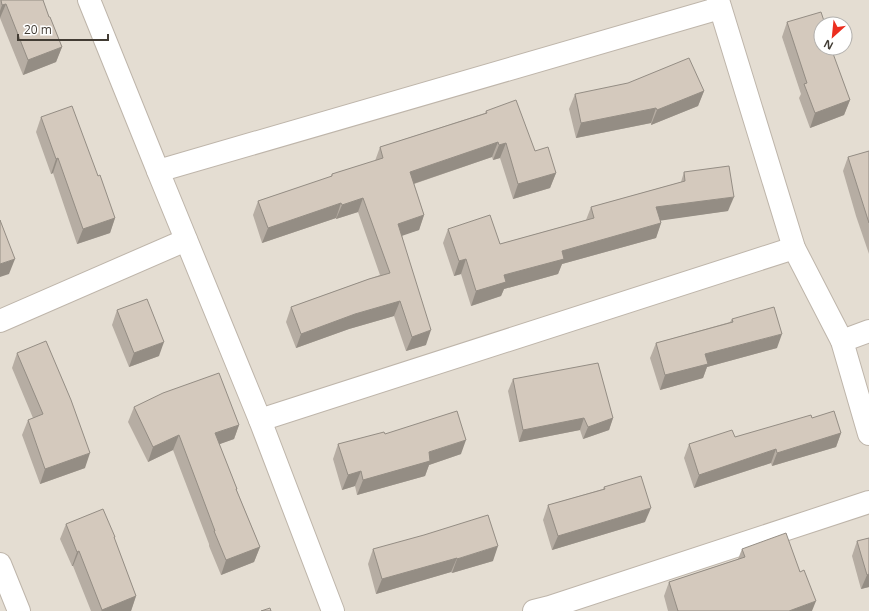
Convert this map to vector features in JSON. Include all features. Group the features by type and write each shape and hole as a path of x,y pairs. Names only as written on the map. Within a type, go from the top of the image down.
{"street":[{"path":"89,0 260,420 333,611"},
{"path":"158,171 719,4 794,248 842,341 869,434"},
{"path":"0,321 186,240"},
{"path":"260,420 794,248"},
{"path":"842,341 869,331"},
{"path":"545,610 869,502"},
{"path":"0,564 19,611"}],"shaded area":[{"path":"0,0 869,0 869,611 0,611"}],"building":[{"path":"1,0 43,0 62,47 28,60 6,4 2,5"},
{"path":"821,12 822,16 813,16 813,56 834,56 850,100 815,113 804,84 807,83 787,22"},
{"path":"689,58 704,91 657,110 656,108 581,123 575,94 628,83"},
{"path":"516,100 535,151 548,147 556,173 518,184 506,143 499,145 498,142 410,172 424,215 398,224 431,330 412,337 400,301 355,314 301,334 291,307 390,273 363,198 342,205 341,203 268,228 258,201 332,176 332,174 383,158 380,147 487,113 486,111"},
{"path":"72,106 98,176 100,175 115,218 83,229 58,158 56,159 41,117"},
{"path":"869,151 869,223 848,157"},
{"path":"729,166 734,197 656,207 661,223 562,251 564,259 504,275 506,282 476,291 466,259 459,261 448,229 490,215 500,244 594,218 591,207 685,181 684,172"},
{"path":"0,220 15,259 0,264"},
{"path":"147,299 164,342 134,353 117,310"},
{"path":"774,307 782,334 705,354 708,364 665,375 656,343 733,322 732,319"},
{"path":"46,341 71,400 90,453 45,469 28,420 43,414 17,353"},
{"path":"598,363 613,418 588,427 584,418 523,430 513,379"},
{"path":"219,373 239,425 215,433 260,547 226,560 179,435 153,447 134,407 163,393"},
{"path":"457,411 466,440 429,452 430,461 363,480 361,471 348,475 338,444 384,432 385,434"},
{"path":"834,411 841,433 777,453 776,449 699,475 689,444 732,430 735,437 811,415 812,418"},
{"path":"641,476 651,508 558,536 548,505 605,489 604,487"},
{"path":"103,509 115,537 136,596 102,610 79,551 77,552 66,524"},
{"path":"488,515 498,546 457,559 382,579 373,549"},
{"path":"786,533 800,572 804,570 816,601 789,611 678,611 669,582 745,557 742,549"},
{"path":"869,538 869,574 867,575 857,541"},
{"path":"270,608 271,611 261,611"}]}
